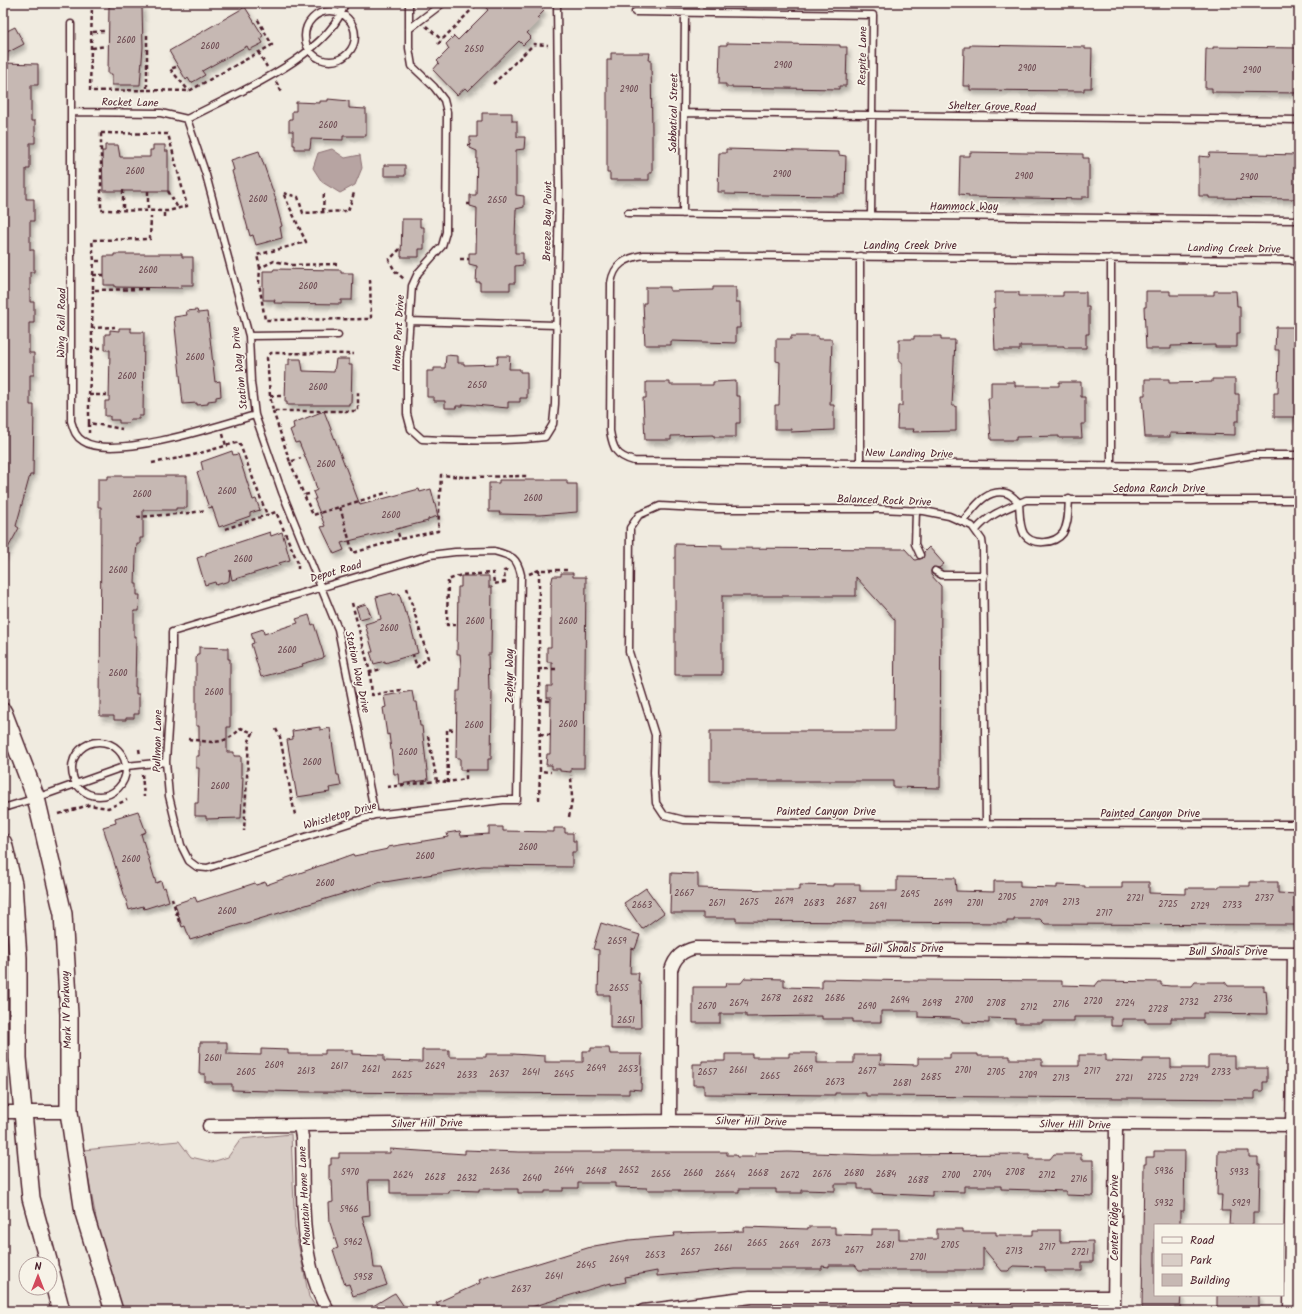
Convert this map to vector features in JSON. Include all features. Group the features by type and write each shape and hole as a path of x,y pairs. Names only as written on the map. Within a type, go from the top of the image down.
{"main road":[{"name":"Mark IV Parkway","path":"3,712 36,798 64,914 69,1014 69,1112 84,1213 114,1311"},
{"path":"3,843 13,884 18,958 18,1058 31,1198 47,1256"},
{"path":"57,1296 61,1311"}],"street":[{"name":"Bull Shoals Drive","path":"670,1121 671,970 677,958 688,950 703,948 1296,953"},
{"path":"1290,1311 1296,953"},
{"path":"3,1112 69,1112"},
{"name":"Silver Hill Drive","path":"209,1126 670,1121 1292,1125"},
{"name":"Center Ridge Drive","path":"1114,1311 1116,1125"},
{"name":"Mountain Home Lane","path":"300,1126 302,1137 305,1233 309,1261 322,1302 328,1311"},
{"path":"643,1311 751,1297 1114,1297"}],"lane":[{"path":"187,119 274,74 310,51 332,30 342,14 346,3"},
{"name":"Home Port Drive","path":"409,3 409,48 412,66 434,87 444,100 447,112 446,232 442,246 418,273 412,286 409,321 407,414 411,429 422,439 510,441 545,437"},
{"path":"409,29 443,3"},
{"name":"Breeze Bay Point","path":"545,437 553,424 555,404 559,191 557,3"},
{"path":"331,11 342,14 351,24 355,36 354,45 349,52 338,59 325,60 316,57 310,51 306,40 306,30 311,20 320,13 331,11"},
{"name":"Respite Lane","path":"635,12 873,15 871,216"},
{"name":"Sabbatical Street","path":"683,214 685,13"},
{"name":"Wing Rail Road","path":"71,24 71,421 75,434 84,442 107,448 170,440 255,415"},
{"name":"Rocket Lane","path":"72,112 160,113 187,119"},
{"name":"Shelter Grove Road","path":"684,114 1299,120"},
{"name":"Station Way Drive","path":"187,119 206,175 248,336 255,415 282,492 338,629 375,815"},
{"name":"Hammock Way","path":"628,213 1299,220"},
{"name":"Landing Creek Drive","path":"610,358 611,283 613,273 621,263 631,257 644,255 1111,258 1290,260 1299,262"},
{"path":"860,256 860,463"},
{"path":"1111,258 1111,466"},
{"path":"409,321 556,325"},
{"path":"248,336 338,335"},
{"name":"New Landing Drive","path":"610,358 610,431 616,451 623,458 634,461 1191,466 1253,455 1299,455"},
{"path":"963,521 982,499 991,493 1007,493 1019,503 1020,518 1025,535 1030,539 1046,542 1059,538 1063,532 1068,518 1069,499"},
{"name":"Sedona Ranch Drive","path":"976,530 985,519 1001,510 1026,500 1299,500"},
{"name":"Balanced Rock Drive","path":"639,514 660,506 718,509 916,510 949,516 963,521 976,530"},
{"path":"916,510 915,544 920,555"},
{"name":"Painted Canyon Drive","path":"639,514 630,528 629,652 656,735 654,772 656,803 664,815 684,820 798,823 1299,824"},
{"path":"976,530 982,540 984,575 986,823"},
{"name":"Depot Road","path":"172,632 430,555 455,552 494,551 510,555"},
{"name":"Zephyr Way","path":"510,555 518,563 521,575 517,800"},
{"path":"935,571 942,575 984,575"},
{"name":"Pullman Lane","path":"172,632 172,663 166,762 169,796 181,845 189,861 197,868"},
{"path":"94,743 104,743 114,746 122,754 126,766 126,774 122,784 115,791 105,796 94,796 85,792 77,783 73,775 73,764 76,755 84,747 94,743"},
{"path":"3,808 36,798 126,766 166,762"},
{"name":"Whistletop Drive","path":"197,868 207,868 238,860 375,815 503,800 517,800"}],"path":[{"path":"92,3 90,91 189,91 272,44 257,18"},
{"path":"438,44 478,3"},
{"path":"420,20 442,40"},
{"path":"92,32 104,31"},
{"path":"146,90 147,35"},
{"path":"493,84 534,44 558,45"},
{"path":"92,48 106,46"},
{"path":"176,67 170,69 189,91"},
{"path":"101,133 168,134 187,206 164,211 123,211 101,210 101,133"},
{"path":"123,190 123,211"},
{"path":"148,191 148,211"},
{"path":"168,191 178,208"},
{"path":"324,192 324,212"},
{"path":"354,193 348,211 303,213 298,197 283,193 306,242 257,255 260,268 259,283 264,320 371,319 370,277"},
{"path":"164,211 164,217"},
{"path":"122,428 88,423 88,395 92,348 94,261 92,240 150,239 151,217"},
{"path":"400,250 389,260 395,271 412,286"},
{"path":"460,259 469,259"},
{"path":"94,261 100,261"},
{"path":"260,268 274,261 292,265 336,264"},
{"path":"93,274 104,275"},
{"path":"93,290 150,289"},
{"path":"92,328 115,327"},
{"path":"92,348 101,348"},
{"path":"354,354 271,353 267,358 270,396 273,410 290,462 313,514 389,492"},
{"path":"273,410 358,410 358,392"},
{"path":"88,395 107,395"},
{"path":"270,396 281,396"},
{"path":"152,463 190,456 239,442 267,515"},
{"path":"290,462 301,458"},
{"path":"340,507 353,553 400,539 438,531 441,475 464,477 528,476"},
{"path":"304,495 309,494"},
{"path":"137,517 190,513 206,510"},
{"path":"225,529 276,512 298,563 298,568"},
{"path":"398,533 400,539"},
{"path":"539,800 540,734 538,570 568,570"},
{"path":"456,625 447,625 448,580 461,575 493,573"},
{"path":"407,588 428,658 417,667 413,655"},
{"path":"352,603 370,672 372,695 401,690"},
{"path":"370,672 382,669"},
{"path":"539,669 556,669"},
{"path":"539,700 550,701"},
{"path":"188,739 216,742 231,738 241,728 254,733 249,742 244,830"},
{"path":"276,729 280,737 296,815"},
{"path":"448,782 447,729 452,730"},
{"path":"540,734 550,735"},
{"path":"428,736 436,781"},
{"path":"387,787 466,779 466,770"},
{"path":"540,771 550,772"},
{"path":"569,817 572,799 572,775"},
{"path":"59,814 89,805 108,808 127,800"},
{"path":"172,898 180,925"}],"green space":[{"path":"291,1134 295,1228 309,1297 319,1311 123,1311 99,1234 83,1150 179,1141 191,1157 212,1162 228,1157 241,1139"}],"shaded area":[{"path":"332,149 345,158 360,155 362,168 355,185 340,193 322,182 313,168 318,153"}],"building":[{"path":"112,3 140,3 140,7 142,7 143,47 140,85 112,85 112,74 108,74 109,6 112,6"},
{"path":"482,3 536,3 544,11 537,18 540,20 527,33 531,37 523,45 519,41 468,91 465,88 457,95 433,70 439,63 437,61 449,49 446,44 454,36 458,40 488,10"},
{"path":"245,7 263,36 260,38 263,43 249,50 247,46 202,71 205,75 191,83 188,78 186,80 169,51"},
{"path":"15,27 24,44 3,55 3,33"},
{"path":"727,43 840,45 840,47 847,47 846,86 839,86 839,89 726,87 726,84 719,84 720,45 727,45"},
{"path":"970,45 1085,47 1085,49 1092,49 1091,88 1084,88 1084,91 970,90 970,86 963,86 964,47 970,47"},
{"path":"1213,47 1299,48 1299,93 1212,92 1212,88 1205,88 1206,49 1213,49"},
{"path":"611,53 650,53 652,173 649,173 649,180 610,180 610,173 607,173 607,60 611,60"},
{"path":"3,63 38,64 38,85 31,85 31,121 35,121 35,143 30,143 30,169 26,169 26,199 34,199 34,221 30,221 30,250 34,250 34,272 30,272 30,302 34,302 34,323 29,323 29,353 34,353 34,375 30,375 30,405 34,405 33,475 30,475 16,526 19,528 3,557"},
{"path":"328,99 349,101 349,108 366,109 366,136 343,136 343,140 311,139 310,149 295,149 295,145 293,145 293,131 289,131 289,119 292,119 292,111 296,111 296,102 320,103 320,101 328,101"},
{"path":"482,113 512,113 512,121 517,121 517,137 525,137 524,149 516,150 516,195 524,196 524,207 516,209 515,253 523,253 523,265 515,266 515,283 510,283 510,290 480,290 480,282 476,282 477,266 469,264 469,253 476,253 477,208 470,206 470,195 476,195 477,151 470,148 470,137 477,137 477,121 482,121"},
{"path":"105,145 118,145 120,157 150,157 150,150 153,150 153,145 165,145 165,151 168,151 168,191 103,191 102,151 105,151"},
{"path":"726,149 839,152 839,155 846,156 845,194 838,194 838,196 765,195 725,194 725,192 718,192 719,153 726,153"},
{"path":"259,151 276,200 282,226 280,227 282,238 256,245 253,235 250,236 232,171 234,170 231,160"},
{"path":"970,152 1083,154 1083,158 1089,158 1089,197 1082,197 1082,199 969,197 969,195 959,194 960,156 970,156"},
{"path":"1210,153 1299,155 1299,199 1209,198 1209,196 1199,196 1199,156 1209,157"},
{"path":"384,165 405,165 405,176 384,176"},
{"path":"402,219 420,219 420,227 424,227 424,249 419,249 419,257 401,257"},
{"path":"114,254 182,254 182,257 193,257 193,285 181,285 181,288 115,287 115,285 104,285 104,256 114,256"},
{"path":"274,269 341,270 341,273 353,273 352,300 341,300 341,304 274,303 275,300 263,300 263,271 273,271"},
{"path":"646,287 670,287 670,291 713,290 713,287 736,287 736,302 740,302 740,328 736,328 736,343 671,341 671,345 645,345 643,303 646,303"},
{"path":"1146,291 1170,291 1170,295 1214,295 1214,291 1236,291 1237,306 1240,306 1240,333 1237,333 1237,347 1215,347 1215,345 1171,346 1171,349 1146,349 1144,307 1146,307"},
{"path":"995,292 1019,292 1019,296 1063,296 1063,292 1086,292 1086,307 1089,307 1089,334 1086,334 1086,348 1064,348 1064,346 1020,346 1020,350 995,350 993,308 995,308"},
{"path":"197,310 198,313 207,312 215,382 220,381 221,396 216,397 216,400 208,401 208,404 183,404 174,317 187,315 186,311"},
{"path":"1276,327 1299,327 1299,417 1274,417 1274,393 1278,393 1279,350 1275,350"},
{"path":"119,328 131,328 131,332 144,332 143,416 139,416 139,419 130,419 129,423 119,423 119,420 110,420 110,416 105,416 105,401 109,401 110,350 105,350 105,334 110,334 110,330 119,331"},
{"path":"791,336 818,336 818,339 832,339 830,405 834,405 834,430 791,432 791,429 775,429 775,405 779,405 780,362 776,361 776,339 791,339"},
{"path":"914,336 941,336 941,340 955,340 952,406 956,406 956,431 913,432 914,429 897,429 898,406 902,406 902,362 899,362 899,339 914,339"},
{"path":"446,355 458,356 458,363 464,363 464,365 497,364 498,356 510,356 509,369 520,369 520,372 527,372 527,398 520,398 520,402 508,402 508,408 463,404 463,406 456,406 456,408 445,408 445,401 434,401 434,397 427,397 427,371 434,371 434,368 445,368"},
{"path":"289,359 301,359 303,371 334,372 336,359 349,359 349,365 352,365 351,403 349,403 349,405 287,405 287,402 285,402 286,365 289,365"},
{"path":"1145,379 1169,379 1169,383 1212,382 1212,379 1235,379 1235,394 1239,394 1239,421 1235,421 1235,435 1170,433 1170,437 1145,437 1142,395 1145,395"},
{"path":"736,381 736,396 740,396 740,423 736,423 736,437 714,437 714,435 671,436 671,440 645,440 643,398 646,398 646,382 670,382 670,385 713,385 713,382"},
{"path":"991,382 1015,382 1015,386 1059,386 1059,382 1081,382 1081,397 1085,397 1085,424 1081,424 1082,438 1059,438 1059,436 1016,437 1016,440 991,440 988,398 991,398"},
{"path":"324,411 360,505 419,489 420,492 431,489 438,516 428,519 428,521 341,543 344,550 334,554 321,527 325,526 314,499 316,499 313,492 317,490 314,479 299,442 295,443 290,430 294,428 293,423"},
{"path":"232,451 233,455 238,454 253,500 256,499 260,510 250,513 250,516 219,527 212,507 209,508 197,472 203,470 201,462"},
{"path":"108,476 187,476 187,508 176,508 176,510 143,510 143,538 140,538 140,544 137,544 136,555 135,584 137,584 137,595 140,595 139,611 134,611 134,637 136,637 135,687 136,694 139,694 139,714 134,714 134,718 126,718 126,720 114,720 114,716 100,716 101,507 98,507 98,479 108,479"},
{"path":"499,480 567,480 567,484 577,484 577,512 540,515 499,514 500,512 489,512 489,483 499,483"},
{"path":"270,532 271,536 282,532 290,560 279,563 280,565 232,580 230,570 229,581 216,585 215,582 205,585 197,558 206,555 206,553"},
{"path":"675,544 722,545 722,548 905,549 915,560 923,558 924,552 929,547 944,564 939,568 933,567 931,571 931,575 941,586 940,788 893,787 893,781 710,781 710,731 894,731 895,620 856,577 856,596 722,596 722,675 675,675"},
{"path":"561,573 573,573 573,577 586,577 584,768 571,768 571,772 560,771 560,769 552,769 552,765 546,765 547,754 550,754 551,698 547,698 547,686 552,686 552,662 547,662 547,647 551,647 551,585 553,576 561,576"},
{"path":"461,576 489,576 489,587 492,587 491,654 488,654 489,691 492,691 491,759 488,759 488,770 460,770 460,758 456,758 457,691 460,691 461,666 460,654 457,654 458,587 461,587"},
{"path":"392,593 393,595 399,593 405,613 407,613 418,653 385,663 385,661 374,664 370,652 373,652 365,624 381,619 376,597"},
{"path":"366,604 371,616 360,619 356,607"},
{"path":"309,615 312,625 314,624 324,656 323,658 302,664 303,666 261,677 251,644 254,643 251,633 263,629 264,634 298,623 296,619"},
{"path":"199,647 228,648 228,659 230,659 230,727 227,727 227,752 234,752 234,756 241,756 241,777 243,777 241,818 206,819 206,816 195,816 195,803 198,803 199,768 196,768 196,756 199,756 199,726 196,726 196,659 197,654 199,654"},
{"path":"412,691 414,702 417,702 420,726 422,726 428,780 399,784 398,774 394,774 389,734 387,735 383,708 386,707 384,696"},
{"path":"320,727 320,730 330,728 337,775 339,775 341,786 329,788 330,792 297,797 287,740 293,739 292,731"},
{"path":"138,811 146,832 141,834 156,883 161,881 163,888 165,887 169,901 144,909 143,906 129,910 103,827 116,823 115,818"},
{"path":"489,827 503,827 503,831 554,832 554,828 565,828 565,833 573,833 573,841 576,841 576,852 572,852 572,867 482,866 385,881 190,940 185,926 182,927 175,904 195,897 197,902 255,883 256,885 265,882 266,885 353,854 354,856 388,849 388,847 448,837 447,833 460,831 461,836 489,834"},
{"path":"671,873 698,874 698,888 773,890 800,890 800,885 833,886 833,884 860,884 860,891 897,891 897,877 955,878 956,891 994,892 994,881 1020,881 1020,887 1057,888 1057,885 1085,886 1085,888 1122,888 1122,882 1149,882 1149,893 1186,894 1186,888 1250,886 1250,882 1278,882 1278,893 1299,894 1299,917 1298,925 1045,924 1040,919 1014,919 1014,921 1007,921 1007,923 736,921 736,918 703,918 703,913 670,913"},
{"path":"646,888 664,913 642,929 624,903"},
{"path":"601,923 640,935 635,949 631,948 630,973 639,973 638,981 640,981 641,1028 610,1028 610,995 598,995 599,950 593,949"},
{"path":"745,978 784,979 784,987 822,988 822,979 1062,981 1062,985 1095,986 1099,981 1161,982 1161,985 1170,986 1192,986 1195,982 1225,982 1228,986 1264,986 1264,991 1266,990 1268,1014 1203,1013 1203,1018 1171,1018 1171,1022 1145,1022 1145,1019 1122,1019 1122,1026 1111,1026 1111,1017 1074,1017 1074,1021 1042,1021 1042,1023 1015,1023 1015,1019 989,1018 989,1023 963,1022 963,1020 951,1018 918,1017 918,1011 881,1011 881,1022 853,1022 853,1019 822,1019 822,1016 746,1017 746,1014 720,1014 720,1023 693,1023 693,987 725,987 726,983 741,983"},
{"path":"200,1042 227,1042 227,1054 261,1055 261,1049 288,1050 288,1054 325,1054 325,1050 352,1050 352,1054 384,1055 384,1061 422,1062 422,1050 449,1050 449,1057 486,1057 486,1054 513,1054 545,1056 545,1062 583,1062 583,1051 591,1051 591,1048 609,1048 610,1054 642,1054 641,1090 629,1089 629,1094 307,1092 232,1090 232,1084 212,1084 212,1082 205,1082 205,1074 199,1074"},
{"path":"789,1053 817,1053 817,1063 854,1063 854,1055 881,1055 880,1064 918,1065 918,1058 950,1058 950,1054 978,1054 978,1056 1010,1056 1010,1059 1042,1059 1042,1066 1079,1066 1079,1055 1106,1055 1106,1061 1143,1062 1143,1059 1171,1059 1171,1068 1208,1068 1208,1056 1235,1056 1235,1068 1267,1068 1267,1082 1263,1082 1263,1091 1255,1091 1255,1099 866,1096 866,1093 835,1093 835,1095 704,1094 704,1085 693,1085 693,1064 702,1064 702,1061 725,1061 725,1054 752,1054 752,1057 789,1057"},
{"path":"390,1149 465,1154 465,1150 519,1152 727,1152 727,1155 736,1155 737,1157 755,1157 755,1153 788,1152 873,1155 1029,1154 1029,1159 1050,1159 1054,1154 1081,1154 1081,1160 1093,1160 1093,1196 1066,1195 1066,1191 1001,1189 1001,1186 964,1186 964,1192 932,1191 932,1196 872,1193 872,1189 858,1189 858,1184 835,1184 835,1191 802,1190 802,1193 776,1193 776,1189 739,1189 739,1192 679,1192 679,1190 647,1190 647,1188 615,1187 615,1183 578,1183 578,1188 563,1188 563,1191 545,1191 545,1193 518,1193 518,1189 479,1189 479,1191 449,1190 449,1193 390,1193 390,1180 368,1180 370,1215 362,1216 372,1250 374,1268 381,1268 387,1285 353,1296 349,1284 345,1285 333,1250 338,1248 330,1223 329,1203 333,1202 332,1180 329,1179 329,1165 331,1165 331,1158 339,1158 339,1153 390,1153"},
{"path":"1154,1151 1185,1151 1184,1211 1180,1211 1180,1224 1154,1224 1154,1296 1181,1296 1180,1308 1142,1308 1144,1164 1146,1164 1146,1157 1154,1157"},
{"path":"1218,1151 1249,1151 1249,1157 1258,1157 1258,1165 1260,1165 1259,1212 1253,1212 1253,1224 1229,1224 1230,1211 1221,1211 1222,1195 1217,1195"},
{"path":"744,1227 808,1229 808,1227 835,1227 835,1234 872,1235 872,1229 899,1229 899,1239 937,1239 937,1229 963,1229 963,1232 996,1232 996,1235 1033,1235 1033,1230 1060,1230 1060,1242 1093,1241 1093,1262 1082,1262 1082,1271 1045,1271 1045,1267 1014,1266 1008,1271 1002,1271 983,1248 983,1270 859,1270 855,1265 829,1265 829,1267 822,1266 822,1269 734,1269 657,1276 657,1271 625,1277 626,1282 611,1285 611,1283 518,1311 440,1311 436,1303 480,1283 479,1280 492,1275 493,1277 594,1246 629,1240 675,1236 674,1233 744,1231"},
{"path":"395,1293 407,1311 365,1311 391,1295"},
{"path":"1217,1296 1259,1296 1259,1311 1248,1311 1248,1308 1217,1308"}]}
